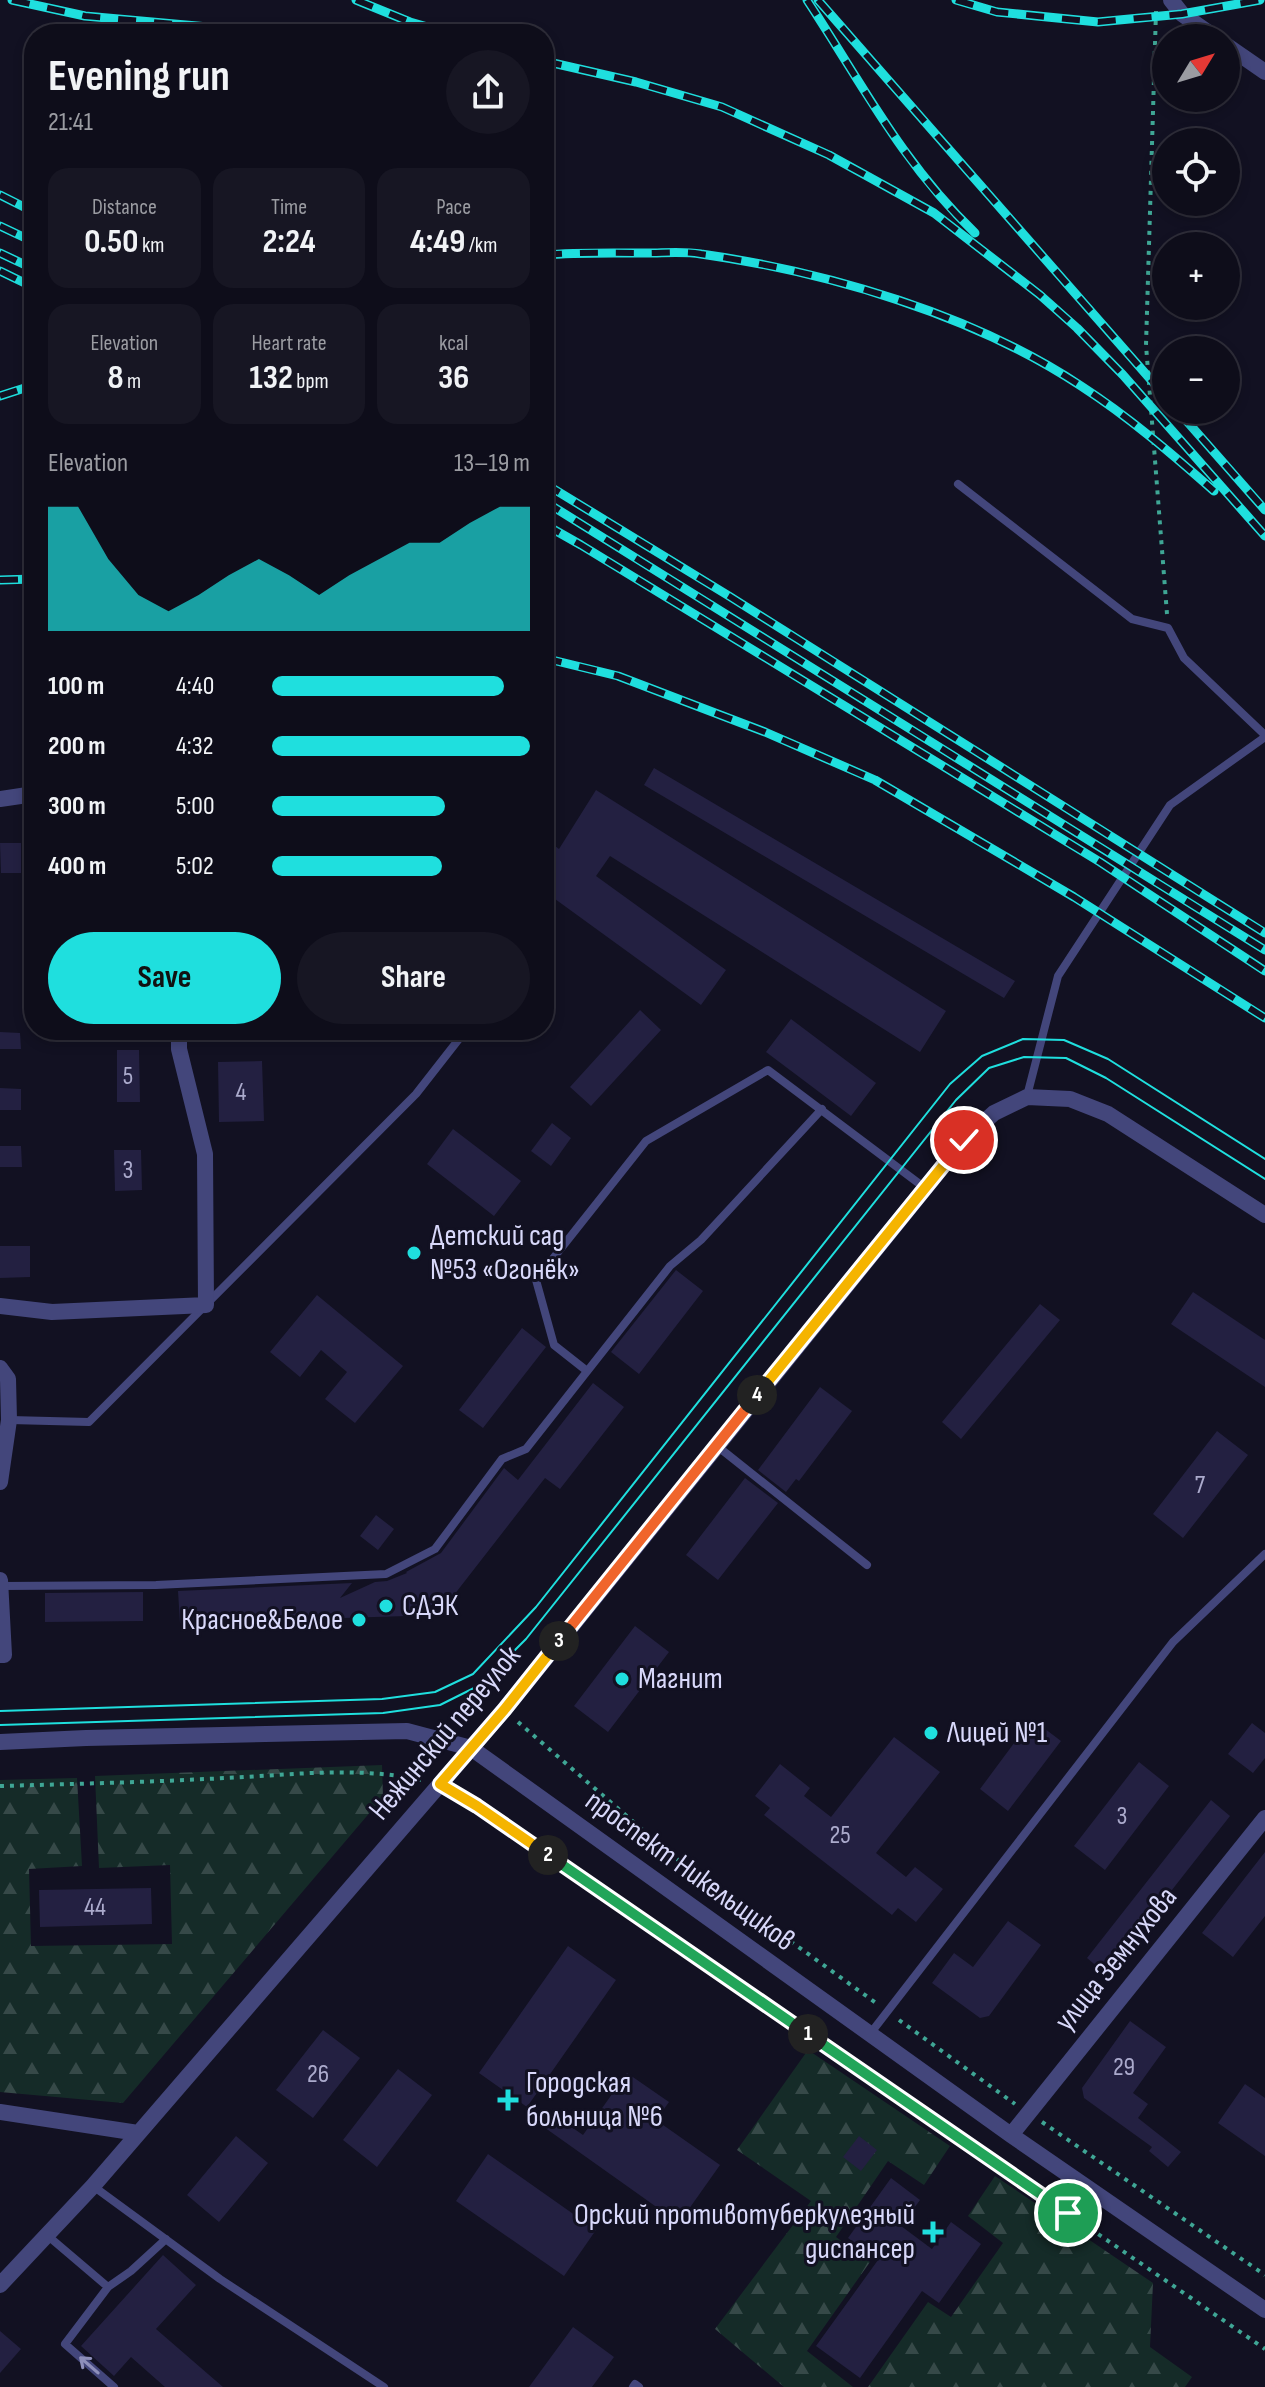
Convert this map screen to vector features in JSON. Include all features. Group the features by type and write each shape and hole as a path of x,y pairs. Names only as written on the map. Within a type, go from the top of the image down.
{"street":[{"path":"1164,4 1196,24"},
{"path":"1240,55 1265,72"},
{"path":"0,799 24,795"},
{"path":"0,1306 52,1312 206,1305 205,1154 179,1040"},
{"name":"Нежинский переулок","path":"0,2285 93,2186 504,1710 964,1140 994,1113 1027,1097 1070,1099 1108,1114 1265,1215"},
{"path":"0,1368 8,1379 9,1420 0,1482"},
{"path":"1,1583 2,1655"},
{"name":"проспект Никельщиков","path":"0,1742 407,1731 471,1748 1011,2135 1265,2310"},
{"name":"улица Земнухова","path":"1011,2135 1265,1818"},
{"path":"0,2112 138,2133"}],"lane":[{"path":"958,484 1132,619 1168,628 1184,658 1265,736 1170,805 1058,976 1027,1097"},
{"path":"9,1420 89,1422 416,1094 458,1040"},
{"path":"587,1371 554,1345 536,1280 646,1141 768,1070 925,1188"},
{"path":"1,1583 156,1585 386,1574 435,1549 502,1459 526,1449 670,1266 701,1240 822,1109"},
{"path":"716,1446 867,1565"},
{"path":"870,2034 1173,1642 1265,1554"},
{"path":"93,2186 220,2279 384,2387"},
{"path":"48,2236 108,2287"},
{"path":"114,2386 65,2344 108,2287 166,2239"}],"path":[{"path":"1164,4 1146,345 1168,628"},
{"path":"0,1786 159,1782 317,1773 398,1775 440,1784 490,1815 1265,2349"}],"green space":[{"path":"382,1765 383,1797 123,2103 0,2092 0,1780 77,1778 82,1866 29,1869 31,1946 172,1944 170,1865 99,1868 95,1776"},
{"path":"808,2050 950,2146 924,2185 888,2161 836,2237 870,2262 807,2351 853,2387 784,2387 715,2329 811,2201 737,2150"},
{"path":"995,2176 1153,2283 1150,2347 1192,2377 1185,2387 868,2387 928,2302 951,2317 1003,2243 968,2216"}],"building":[{"path":"654,768 1015,981 1004,998 644,785"},
{"path":"596,790 946,1011 920,1052 610,856 596,876 726,970 701,1005 554,898 554,845 559,849"},
{"path":"0,843 21,843 21,873 1,873"},
{"path":"640,1010 661,1030 591,1106 570,1087"},
{"path":"791,1019 876,1083 851,1116 766,1052"},
{"path":"0,1032 20,1033 21,1049 0,1049"},
{"path":"117,1050 139,1050 140,1102 117,1102"},
{"path":"262,1061 264,1121 219,1122 218,1062"},
{"path":"0,1088 21,1089 21,1110 0,1110"},
{"path":"552,1123 571,1138 551,1166 531,1151"},
{"path":"453,1129 521,1181 494,1216 427,1164"},
{"path":"0,1146 21,1146 22,1167 0,1167"},
{"path":"114,1150 141,1150 142,1190 115,1191"},
{"path":"0,1246 30,1246 30,1277 0,1278"},
{"path":"676,1270 703,1291 639,1374 611,1352"},
{"path":"1193,1292 1265,1340 1265,1387 1171,1324"},
{"path":"317,1295 403,1366 355,1423 325,1399 347,1372 321,1350 300,1377 270,1352"},
{"path":"1040,1304 1060,1320 961,1439 942,1422"},
{"path":"522,1328 546,1347 483,1428 459,1410"},
{"path":"593,1383 624,1407 560,1489 545,1478 454,1595 407,1616 180,1623 178,1591 352,1583 340,1598 375,1582 407,1573 441,1553 504,1468 518,1480"},
{"path":"820,1387 852,1411 799,1481 796,1479 786,1492 758,1470"},
{"path":"1217,1431 1248,1455 1183,1538 1153,1514"},
{"path":"745,1478 778,1503 718,1580 686,1555"},
{"path":"376,1515 394,1529 378,1550 360,1536"},
{"path":"143,1592 143,1621 45,1622 45,1593"},
{"name":"Магнит","path":"635,1626 669,1652 608,1732 574,1706"},
{"path":"1032,1719 1061,1741 1008,1811 980,1789"},
{"path":"1252,1723 1265,1733 1265,1758 1253,1773 1228,1754"},
{"path":"894,1737 940,1772 876,1853 906,1877 915,1867 943,1889 916,1922 898,1908 892,1915 764,1815 770,1808 755,1796 780,1764 810,1788 804,1796 831,1817"},
{"path":"1139,1762 1169,1786 1105,1870 1074,1846"},
{"path":"1211,1800 1230,1816 1106,1974 1087,1958"},
{"path":"1265,1852 1265,1916 1233,1957 1202,1933"},
{"path":"151,1888 152,1924 40,1927 39,1890"},
{"path":"1008,1921 1041,1945 989,2016 980,2018 932,1983 954,1953 973,1967"},
{"path":"568,1946 616,1980 527,2107 479,2073"},
{"path":"1130,2021 1166,2047 1133,2093 1148,2104 1138,2118 1181,2152 1168,2167 1149,2151 1152,2147 1084,2098 1082,2088"},
{"path":"323,2030 360,2058 313,2118 276,2090"},
{"path":"398,2069 432,2095 377,2167 343,2140"},
{"path":"627,2073 669,2102 656,2120 720,2165 679,2223 541,2125 550,2112 583,2135"},
{"path":"1245,2084 1265,2098 1265,2156 1218,2123"},
{"path":"236,2136 268,2163 219,2222 187,2195"},
{"path":"859,2136 877,2150 861,2171 843,2157"},
{"path":"488,2154 596,2230 564,2276 456,2201"},
{"path":"891,2178 920,2200 901,2226 932,2249 951,2222 981,2244 939,2303 922,2291 860,2378 816,2346 878,2260 848,2238"},
{"path":"163,2255 196,2285 156,2329 223,2387 165,2387 131,2357 114,2376 81,2346"},
{"path":"573,2327 614,2357 592,2387 529,2387"},
{"path":"0,2331 21,2349 0,2373"}],"tram line":[{"path":"0,1711 382,1699 435,1692 473,1674 536,1607 950,1084 982,1056 1023,1039 1064,1040 1108,1059 1265,1159"},
{"path":"0,1725 383,1713 440,1705 480,1685 526,1639 956,1100 989,1068 1024,1057 1066,1058 1106,1078 1265,1179"}],"railway":[{"path":"12,0 85,16 174,24"},
{"path":"356,0 417,24"},
{"path":"807,0 904,150 975,233"},
{"path":"818,0 1152,381"},
{"path":"956,0 997,12 1098,22 1182,14 1260,0"},
{"path":"554,63 636,82 722,107 829,155 934,213 1040,295 1077,328 1123,375 1265,536"},
{"path":"0,195 24,207"},
{"path":"0,226 24,237"},
{"path":"0,253 24,264"},
{"path":"554,255 694,253 799,272 898,300 994,338 1081,386 1116,410 1214,491"},
{"path":"0,271 24,283"},
{"path":"0,396 24,388"},
{"path":"1189,424 1265,510"},
{"path":"554,489 1265,933"},
{"path":"554,507 1265,950"},
{"path":"554,530 1100,862 1265,971"},
{"path":"0,580 24,579"},
{"path":"554,660 618,676 765,732 875,780 1074,897 1265,1018"}],"place":[{"name":"Детский сад №53 «Огонёк»","path":"414,1253"},
{"name":"СДЭК","path":"386,1606"},
{"name":"Красное&Белое","path":"359,1620"},
{"name":"Магнит","path":"622,1679"},
{"name":"Лицей №1","path":"931,1733"},
{"name":"Городская больница №6","path":"508,2100"},
{"name":"Орский противотуберкулезный диспансер","path":"933,2232"}],"route":[{"path":"964,1140 504,1710 440,1784 477,1806 1068,2213"}]}
